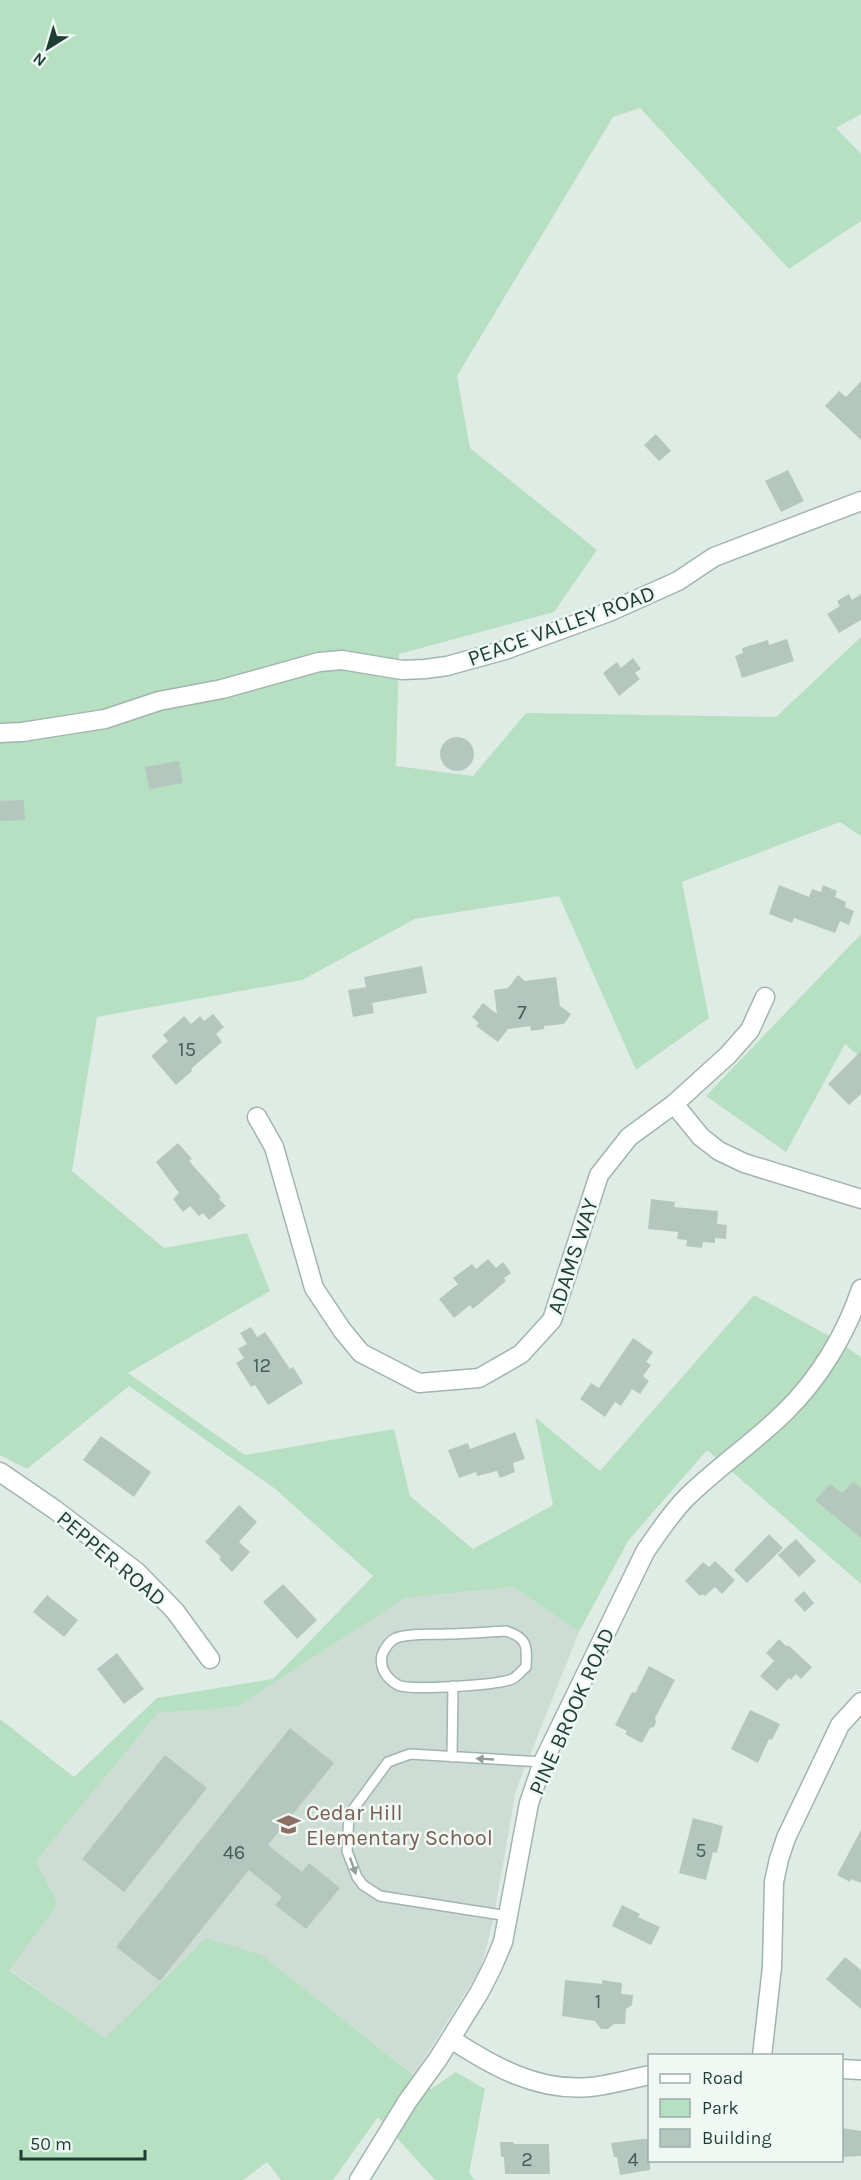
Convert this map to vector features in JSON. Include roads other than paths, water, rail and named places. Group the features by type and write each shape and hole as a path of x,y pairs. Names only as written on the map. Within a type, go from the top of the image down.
{"street":[{"name":"PEACE VALLEY ROAD","path":"0,733 22,732 105,719 159,701 222,689 319,662 342,660 402,670 447,666 505,650 609,612 678,582 714,557 861,501"},
{"name":"ADAMS WAY","path":"257,1117 274,1147 314,1288 342,1330 361,1353 419,1383 479,1378 522,1354 552,1320 599,1175 628,1137 674,1104 728,1055 750,1030 765,997"},
{"path":"674,1104 701,1137 719,1151 744,1163 861,1199"},
{"name":"PINE BROOK ROAD","path":"359,2180 407,2102 451,2039 492,1968 503,1942 529,1803 543,1762 645,1552 686,1498 783,1414 806,1389 826,1361 854,1311 861,1289"},
{"name":"PEPPER ROAD","path":"0,1472 54,1509 137,1572 175,1611 210,1659"},
{"path":"762,2054 772,1967 774,1882 779,1859 786,1838 840,1725 861,1702"},
{"path":"451,2039 501,2069 532,2082 565,2087 588,2087 648,2075"},
{"path":"843,2069 861,2070"}],"lane":[{"path":"506,1631 519,1635 525,1643 526,1667 514,1678 495,1684 453,1686 400,1686 382,1669 381,1661 388,1643 395,1638 415,1635 506,1631"},
{"path":"452,1757 453,1686"},
{"path":"508,1916 375,1894 357,1877 347,1851 349,1815 388,1762 410,1754 543,1762"}],"place":[{"name":"Cedar Hill Elementary School","path":"288,1825"}]}
